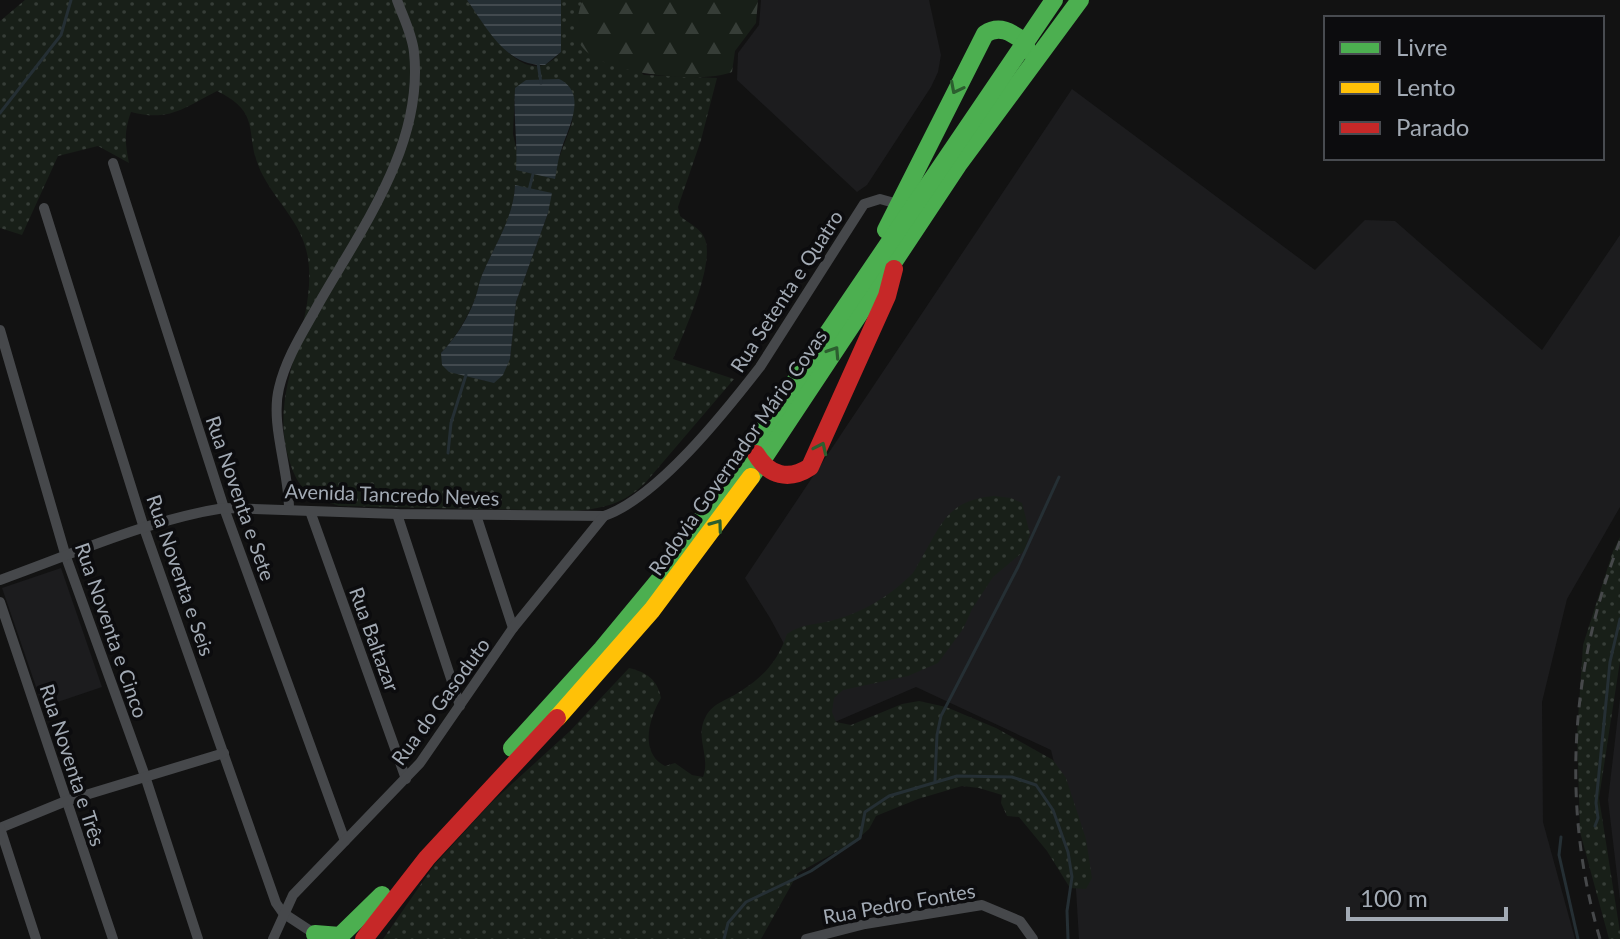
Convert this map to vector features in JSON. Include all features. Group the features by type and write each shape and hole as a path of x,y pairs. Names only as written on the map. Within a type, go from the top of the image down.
{"highway":[{"name":"Rodovia Governador Mário Covas","path":"364,939 426,857 615,655 674,583 761,464 890,254 1054,0"},
{"name":"Rodovia Governador Mário Covas","path":"353,939 382,895 415,854 602,649 665,573 756,436 1057,35 1080,0"},
{"path":"1057,35 1095,0"},
{"path":"756,436 756,454 761,464 775,474 787,477 801,475 817,457 887,296 890,254 886,229 971,58 985,34 992,29 1007,30 1025,42 1026,57 1016,87"},
{"path":"317,936 340,936 382,895"}],"street":[{"path":"289,509 289,482 277,424 278,389 294,347 384,187 401,151 408,125 415,74 414,49 397,0"},
{"name":"Rua Noventa e Sete","path":"113,163 224,508 345,841"},
{"name":"Rua Setenta e Quatro","path":"604,516 627,506 668,471 741,391 760,367 864,204 880,199 898,204"},
{"name":"Rua Noventa e Seis","path":"44,208 144,528 276,903 283,913"},
{"name":"Rua Noventa e Cinco","path":"0,330 66,557 145,776 198,939"},
{"name":"Avenida Tancredo Neves","path":"0,580 144,528 224,508 604,516"},
{"name":"Rua Baltazar","path":"310,511 406,779"},
{"path":"397,514 460,706"},
{"path":"476,515 513,628"},
{"name":"Rua do Gasoduto","path":"273,939 293,895 406,779 513,628 604,516"},
{"name":"Rua Noventa e Três","path":"0,602 113,939"},
{"path":"36,939 0,828 66,801 224,753"},
{"name":"Rua Pedro Fontes","path":"806,939 865,924 982,905 1020,921 1033,939"},
{"path":"283,913 317,936"}],"shaded area":[{"path":"467,0 561,0 561,52 545,65 519,60 499,44"},
{"path":"761,0 929,0 941,55 938,72 867,185 857,192 737,80 738,53 759,25"},
{"path":"559,79 568,85 575,101 555,179 516,170 515,88 526,80"},
{"path":"1072,89 1315,270 1365,220 1395,221 1542,350 1620,235 1620,507 1567,599 1542,702 1543,822 1575,939 1079,939 1073,840 1051,750 916,687 828,725 745,578"},
{"path":"515,185 552,193 548,213 516,302 510,359 503,375 494,383 449,372 442,365 441,353 461,328 472,307 482,275 507,220"},
{"path":"61,568 102,687 43,707 2,588"},
{"path":"1620,698 1620,900 1608,800"}],"green space":[{"path":"25,0 467,0 500,45 523,63 534,66 548,63 561,52 561,0 582,0 578,17 644,75 717,78 701,140 678,207 680,216 702,234 707,248 703,280 673,359 734,379 646,482 622,500 605,506 575,511 339,506 319,499 306,491 296,477 284,435 287,386 305,316 309,268 307,253 297,228 261,172 250,126 241,108 217,91 176,112 144,115 131,112 126,138 129,163 98,146 58,156 22,235 0,228 0,21","holes":["515,88 574,99 572,123 559,158 517,152 513,134","515,186 548,213 516,302 510,359 485,381 441,353 460,328 475,299 482,275 507,221"]},
{"path":"582,0 758,0 756,23 735,51 732,72 718,76 677,77 632,71 594,57 583,48 578,37"},
{"path":"994,496 1022,503 1030,534 1024,551 993,577 963,629 938,663 908,676 843,690 834,698 832,712 836,722 851,725 902,704 919,701 946,707 996,728 1053,760 1066,778 1086,839 1092,878 1086,889 1070,888 1047,851 1019,817 1007,816 1001,803 1002,795 962,786 876,816 869,829 854,842 798,873 761,939 383,939 435,864 491,803 570,731 629,668 650,678 661,698 650,725 652,753 665,766 675,763 692,775 703,777 702,731 706,716 717,704 757,680 775,660 787,634 804,626 845,617 884,597 913,573 947,516 966,503"},
{"path":"1620,537 1620,661 1599,798 1620,932 1620,939 1609,939 1580,832 1577,734 1583,645"}],"waterway":[{"path":"0,113 61,35 71,0"},
{"path":"538,63 541,83"},
{"path":"529,190 533,174"},
{"path":"448,453 451,423 466,375"},
{"path":"935,781 941,716 1018,567 1059,477"},
{"path":"1595,826 1610,662 1620,619"},
{"path":"724,939 728,923 746,902 811,871 860,838 865,812 889,796 957,776 1012,777 1036,785 1053,810 1068,852 1072,877 1067,911 1068,939"},
{"path":"1561,837 1559,855 1578,939"}],"railway":[{"path":"1600,939 1580,839 1576,789 1577,738 1581,688 1590,638 1620,541"}],"traffic: fast":[{"path":"512,748 602,649 665,573 1054,0"},
{"path":"751,477 958,165 1080,0"},
{"path":"886,230 985,34 996,30 1006,31 1025,42 1027,50"},
{"path":"315,934 340,936 382,895"}],"traffic: slow":[{"path":"557,718 652,610 751,477"}],"traffic: jam":[{"path":"756,454 767,467 780,474 795,474 810,467 887,296 894,269"},
{"path":"364,939 427,858 557,718"}]}
